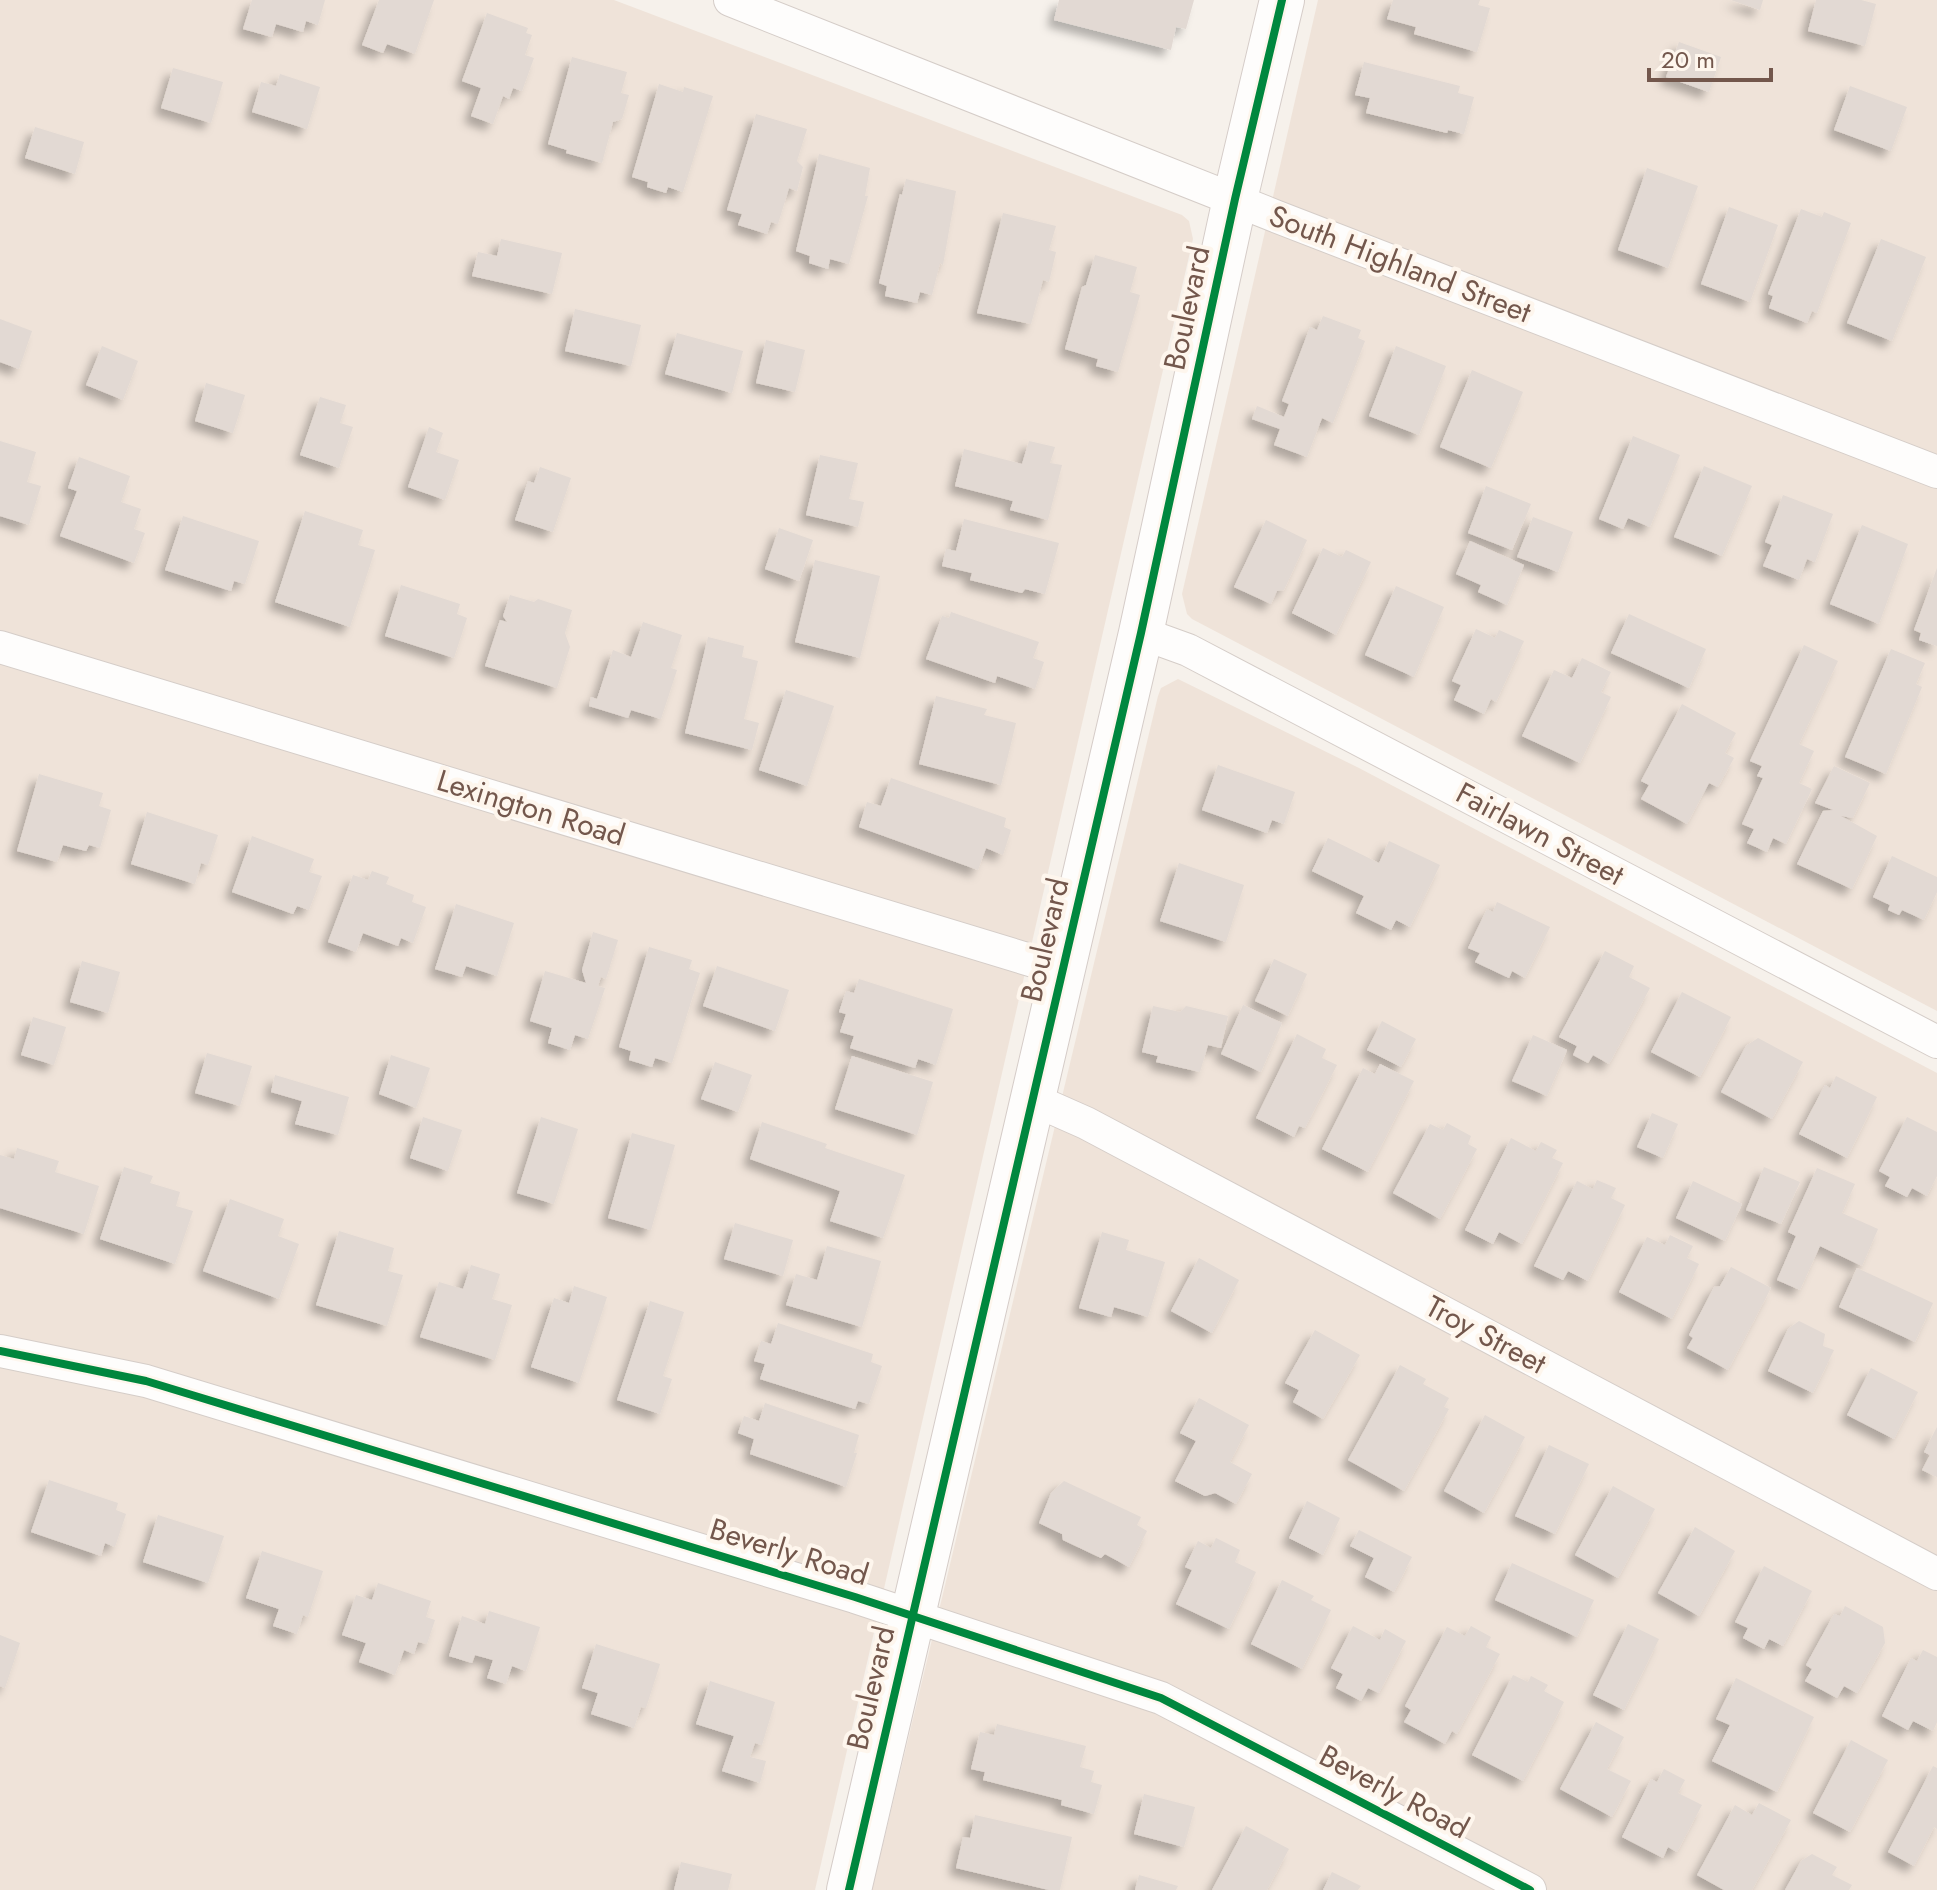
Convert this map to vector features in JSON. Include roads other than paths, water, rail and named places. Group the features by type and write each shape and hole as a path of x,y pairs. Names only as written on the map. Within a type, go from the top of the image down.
{"main road":[{"name":"Boulevard","path":"849,1890 1141,633 1235,199 1282,0"}],"street":[{"name":"South Highland Street","path":"730,0 1937,472"},
{"name":"Fairlawn Street","path":"1141,633 1188,650 1937,1042"},
{"name":"Lexington Road","path":"0,647 1063,970"},
{"name":"Troy Street","path":"1034,1100 1086,1123 1937,1574"},
{"name":"Beverly Road","path":"0,1351 146,1381 912,1616 1161,1698 1530,1890"}]}
